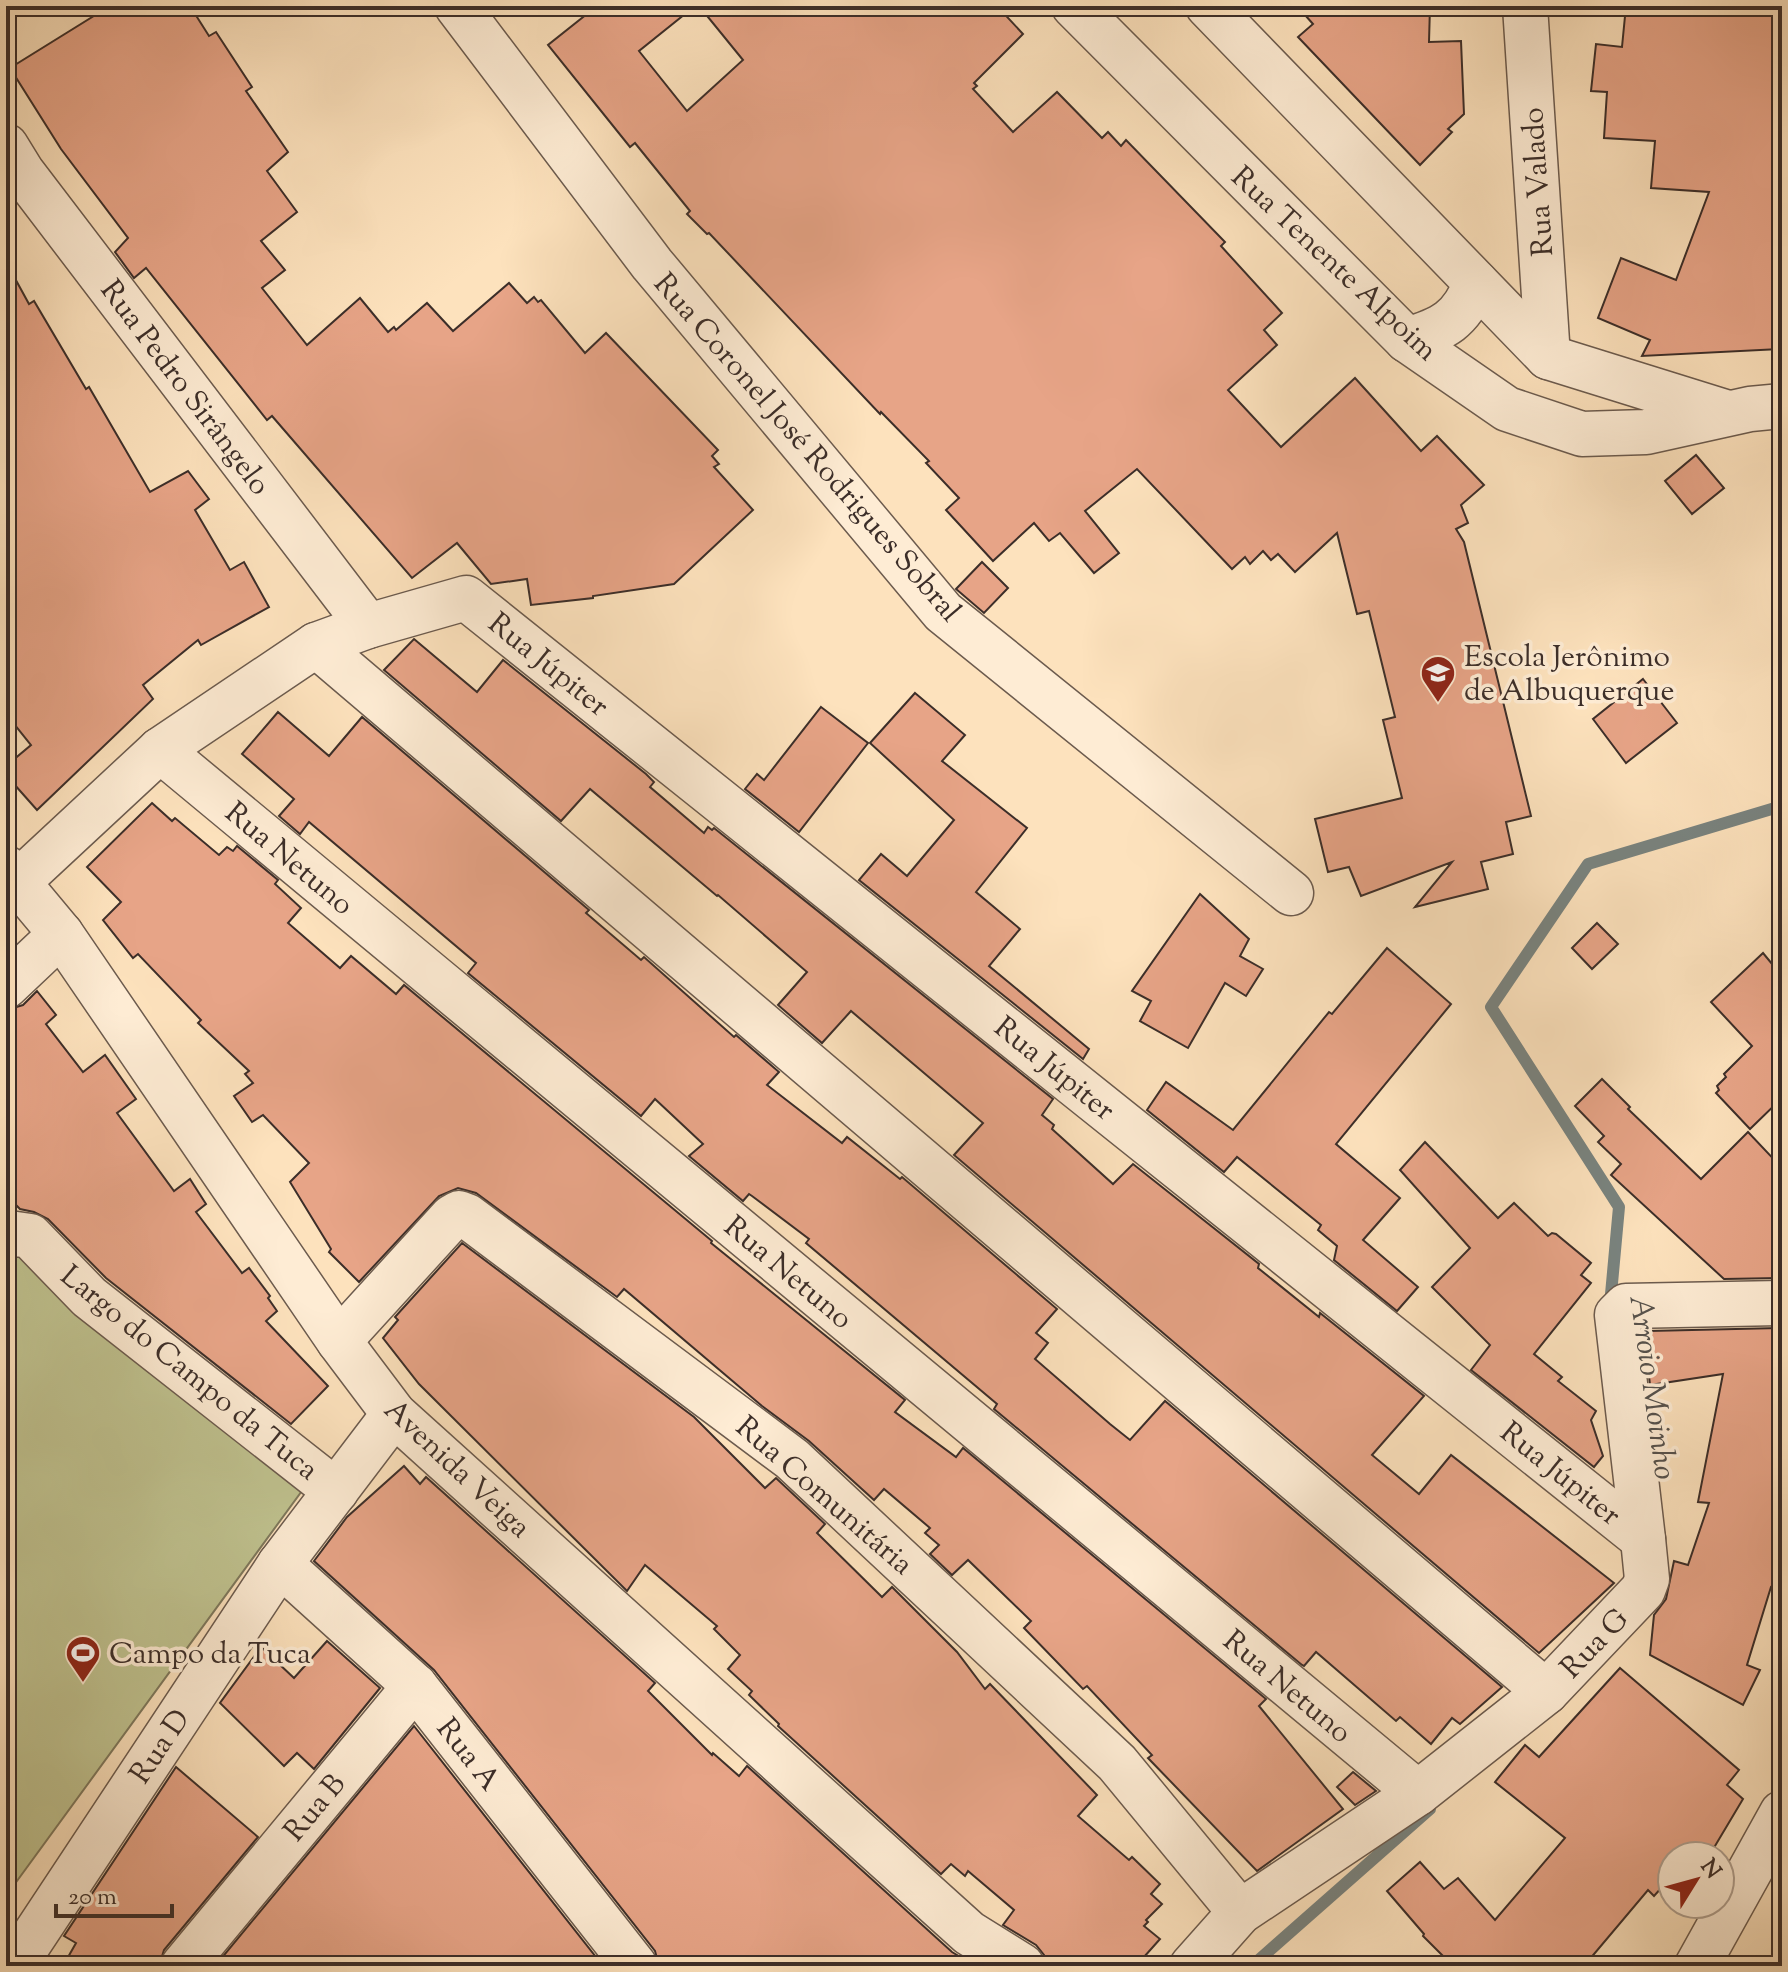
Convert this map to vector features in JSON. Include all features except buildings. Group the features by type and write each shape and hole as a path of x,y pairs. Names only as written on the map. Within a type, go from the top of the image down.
{"street":[{"name":"Rua Coronel José Rodrigues Sobral","path":"457,6 652,264 943,612 1291,893"},
{"name":"Rua Tenente Alpoim","path":"1074,6 1407,340 1507,409 1582,434 1646,432 1730,413 1782,406"},
{"path":"1208,6 1548,357 1730,413"},
{"name":"Rua Valado","path":"1525,6 1548,357"},
{"name":"Rua Pedro Sirângelo","path":"6,146 22,172 368,626"},
{"path":"1407,340 1433,332 1452,321 1467,305 1476,283"},
{"name":"Rua Júpiter","path":"368,626 466,598 1643,1539"},
{"path":"12,875 160,750 316,645 368,626"},
{"path":"316,645 1546,1692"},
{"name":"Rua Netuno","path":"160,750 1418,1793"},
{"name":"Avenida Veiga","path":"12,875 61,934 339,1341 394,1414 969,1933 1022,1966"},
{"path":"6,986 61,934"},
{"name":"Rua Comunitária","path":"339,1341 452,1217 459,1213 467,1216 792,1459 1117,1763 1240,1912"},
{"name":"Largo do Campo da Tuca","path":"6,1237 9,1233 30,1236 89,1297 336,1491"},
{"name":"Rua G","path":"1192,1966 1240,1912 1418,1793 1546,1692 1643,1590 1647,1579 1617,1315 1620,1310 1626,1306 1782,1303"},
{"name":"Rua D","path":"14,1966 280,1564 394,1414"},
{"name":"Rua A","path":"280,1564 415,1686 635,1966"},
{"name":"Rua B","path":"183,1966 415,1686"},
{"path":"1697,1966 1782,1813"}],"green space":[{"name":"Campo da Tuca","path":"6,1247 315,1473 6,1896"}],"waterway":[{"name":"Arroio Moinho","path":"1610,1305 1619,1207 1491,1007 1588,864 1782,806"},
{"name":"Arroio Moinho","path":"1252,1966 1430,1809"}],"place":[{"name":"Escola Jerônimo de Albuquerque","path":"1438,704"},
{"name":"Campo da Tuca","path":"83,1684"}]}
